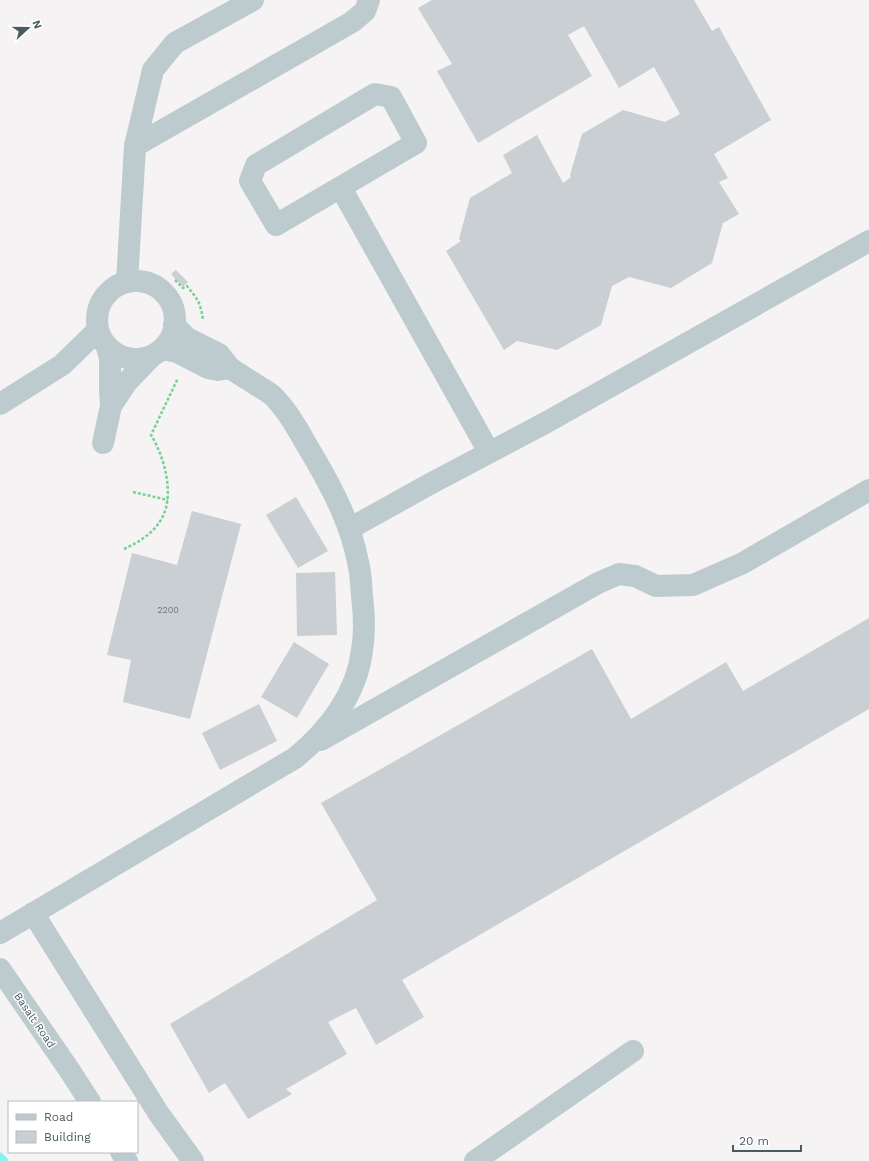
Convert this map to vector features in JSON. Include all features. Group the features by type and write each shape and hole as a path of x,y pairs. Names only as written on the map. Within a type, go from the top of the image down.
{"street":[{"path":"126,282 135,146 153,70 175,43 253,0"},
{"path":"135,146 352,22 365,11 369,0"},
{"path":"375,94 391,97 416,143 340,188 276,225 250,181 256,165 375,94"},
{"path":"340,188 489,452"},
{"path":"349,530 489,452 566,412 869,241"},
{"path":"103,444 111,406 110,358 97,318 100,306 106,295 115,287 126,282 139,281 151,284 161,291 169,301 174,312 174,325 169,341 127,382 111,406"},
{"path":"174,325 187,338 220,354 230,368 272,395 287,413 327,481 343,512 349,530 359,563 363,603 363,649 355,680 341,708 310,746"},
{"path":"103,338 115,353 123,357 133,359 143,358 157,352 176,352 208,368 218,370 230,368"},
{"path":"0,404 103,338"},
{"path":"0,933 255,783 295,758 310,746 598,583 619,574 636,576 656,586 693,585 743,563 869,490"},
{"path":"33,913 159,1114 193,1161"},
{"name":"Basalt Road","path":"0,969 89,1101"},
{"path":"475,1161 633,1051"}],"path":[{"path":"174,280 183,288 187,286 198,300 201,307 203,322 200,327"},
{"path":"124,549 148,536 163,517 168,500 168,485 164,464 157,444 151,435 179,375"},
{"path":"133,492 168,500"}],"building":[{"path":"432,0 694,0 712,31 719,27 771,120 714,154 728,178 719,182 739,214 723,223 712,263 671,288 629,277 612,286 601,325 557,350 517,341 504,350 446,251 461,241 459,239 470,198 512,173 503,155 537,135 563,183 571,177 570,175 582,134 623,110 665,122 680,114 654,67 619,88 584,26 568,35 592,76 478,143 437,71 452,64 418,8"},
{"path":"176,270 188,282 183,287 171,274"},
{"path":"296,497 328,551 298,568 266,515"},
{"path":"192,511 241,524 190,719 123,702 131,660 107,655 132,553 177,565"},
{"path":"335,572 337,635 297,636 296,573"},
{"path":"869,618 869,709 402,980 424,1017 376,1045 356,1008 328,1022 347,1054 286,1089 292,1094 248,1119 225,1083 209,1093 170,1024 377,900 321,803 592,649 631,719 726,662 743,691"},
{"path":"294,642 329,664 297,718 261,697"},
{"path":"259,704 277,741 220,770 202,733"}],"waterway":[{"path":"0,1156 5,1161"}]}
